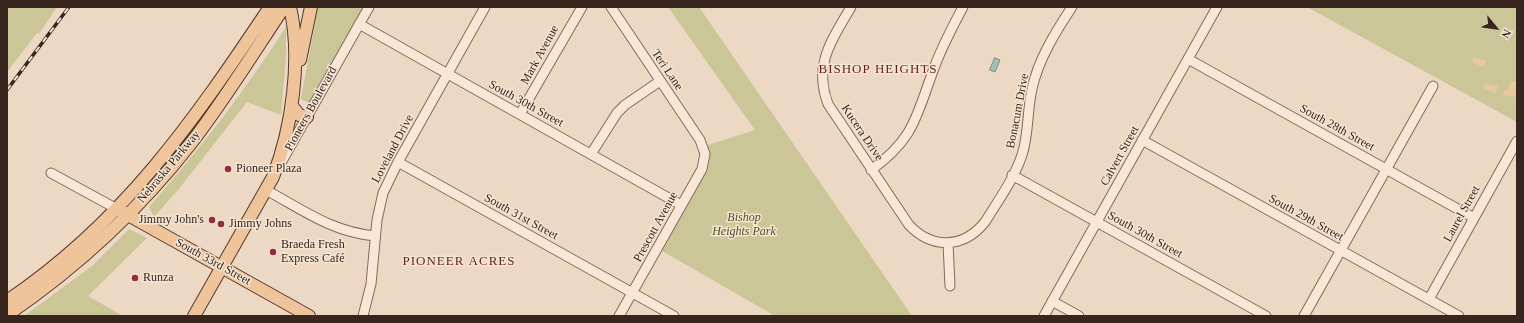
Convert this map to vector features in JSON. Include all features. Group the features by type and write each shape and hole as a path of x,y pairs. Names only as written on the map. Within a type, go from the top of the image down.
{"main road":[{"name":"Nebraska Parkway","path":"7,301 122,212 152,170 191,123 270,7"},
{"name":"Nebraska Parkway","path":"7,315 54,280 122,212 167,172 201,130 284,7"},
{"path":"290,7 294,40 292,102 299,115 307,117"},
{"path":"273,177 286,139 311,7"},
{"name":"Pioneers Boulevard","path":"194,316 273,177"},
{"name":"South 33rd Street","path":"122,212 308,316"}],"street":[{"name":"Pioneers Boulevard","path":"273,177 369,7"},
{"name":"Loveland Drive","path":"363,316 372,284 375,236 383,193 398,162 485,7"},
{"name":"Mark Avenue","path":"520,114 582,7"},
{"name":"Teri Lane","path":"612,7 702,147"},
{"name":"Kucera Drive","path":"851,7 825,57 823,85 833,112 871,170 915,231 927,239 948,243"},
{"path":"871,170 896,150 913,127 939,53 963,7"},
{"name":"Bonacum Drive","path":"948,243 963,240 979,230 1012,175 1020,159 1024,145 1029,102 1036,75 1042,61 1072,7"},
{"name":"Calvert Street","path":"1044,316 1217,7"},
{"name":"South 30th Street","path":"360,24 681,205"},
{"name":"South 28th Street","path":"1188,59 1474,218"},
{"path":"591,154 617,113 660,81"},
{"path":"1304,316 1433,86"},
{"name":"South 29th Street","path":"1142,140 1459,316"},
{"name":"Laurel Street","path":"1429,299 1517,141"},
{"name":"Prescott Avenue","path":"619,316 704,162 702,147"},
{"name":"South 31st Street","path":"398,162 674,316"},
{"path":"51,173 122,212"},
{"name":"South 30th Street","path":"1012,175 1266,316"},
{"path":"266,190 337,229 375,236"},
{"path":"948,243 950,286"},
{"path":"1052,301 1079,316"}],"green space":[{"path":"7,7 57,7 39,34 37,33 7,72"},
{"path":"318,7 369,7 314,105 301,99"},
{"name":"Bishop Heights Park","path":"668,7 699,7 912,316 775,316 657,248 702,169 702,147 755,130"},
{"path":"1307,7 1517,7 1517,122"},
{"path":"286,27 286,58 281,115 247,102 178,190 154,217 149,207 221,120"},
{"path":"129,229 147,238 88,296 123,316 24,316 92,266"}],"sand":[{"path":"1473,57 1485,60 1486,63 1481,67 1473,62"},
{"path":"1511,81 1517,81 1515,97 1504,96 1503,92 1508,89"},
{"path":"1488,84 1498,86 1495,95 1491,91 1485,90 1484,86"}],"shaded area":[{"path":"995,58 1000,60 995,72 990,70"}],"railway":[{"path":"7,90 69,7"}],"place":[{"name":"Pioneer Plaza","path":"228,169"},
{"name":"Jimmy John's","path":"212,220"},
{"name":"Jimmy Johns","path":"221,224"},
{"name":"Braeda Fresh Express Café","path":"273,252"},
{"name":"Runza","path":"135,278"}],"district":[{"name":"BISHOP HEIGHTS","path":"878,70"},
{"name":"PIONEER ACRES","path":"459,262"}]}
